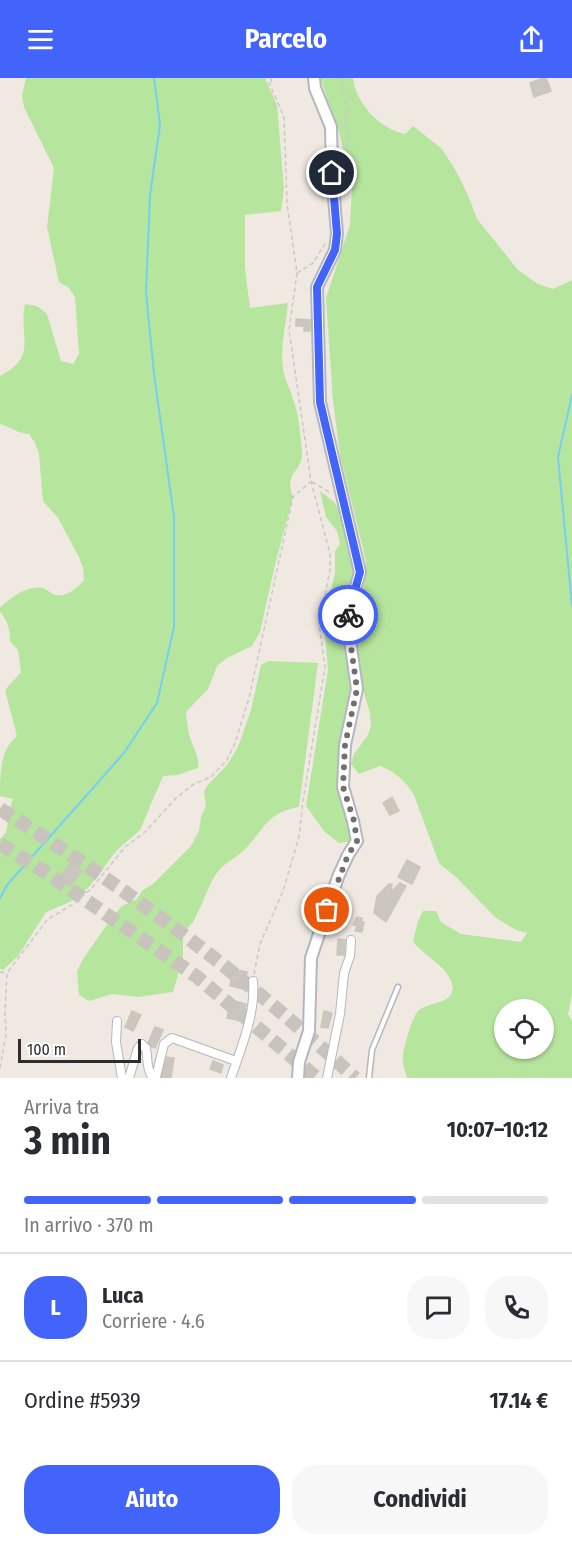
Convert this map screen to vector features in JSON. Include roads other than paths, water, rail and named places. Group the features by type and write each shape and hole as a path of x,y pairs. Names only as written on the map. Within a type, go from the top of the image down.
{"main road":[{"path":"298,1078 299,1062 309,1031 311,958 338,878 357,841 354,821 343,787 345,745 357,689 347,619 360,572 320,402 317,287 335,250 337,234 331,127 315,88 314,78"}],"street":[{"path":"327,1078 340,1014 344,974 350,956 351,940"},
{"path":"231,1078 254,995 253,981"},
{"path":"117,1022 116,1042 122,1078"},
{"path":"129,1078 138,1048 142,1044 146,1048 150,1073 152,1077 156,1077 164,1044 172,1038 236,1061"}],"lane":[{"path":"369,1078 372,1050 398,987"}],"waterway":[{"path":"0,898 7,885 124,753 157,703 174,627 174,517 154,374 146,292 150,195 160,125 154,78"},
{"path":"572,395 558,457 572,606"}],"tunnel":[{"path":"0,809 93,870 184,935 272,1004 355,1078"},
{"path":"0,844 42,870 196,976 317,1078"}]}
